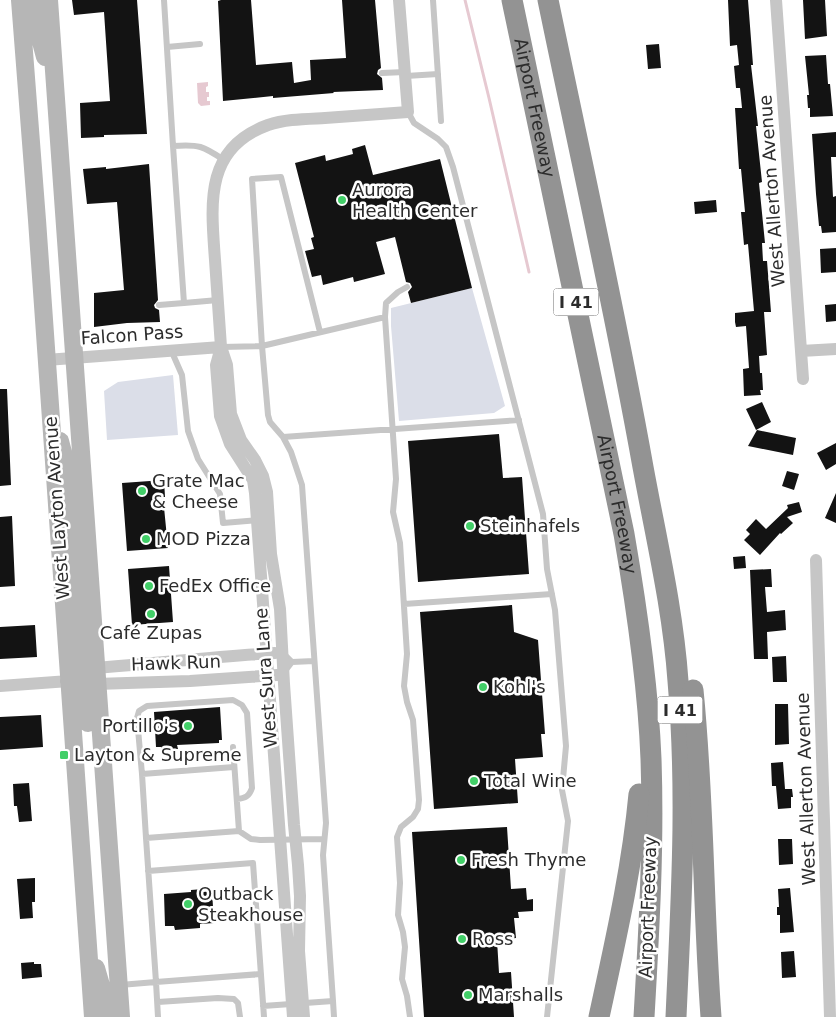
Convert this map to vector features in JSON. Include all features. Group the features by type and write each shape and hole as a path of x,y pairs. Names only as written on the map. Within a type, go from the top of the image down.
{"highway":[{"name":"Airport Freeway","path":"512,0 624,534 646,682 651,760 651,856 644,1017"},
{"name":"Airport Freeway","path":"548,0 632,406 669,608 678,678 684,798 683,875 676,1017"},
{"path":"632,406 660,490 682,602 690,661 697,729 711,1017"},
{"path":"599,1017 626,886 635,831 640,777 628,633 636,605"}],"main road":[{"name":"West Layton Avenue","path":"20,0 93,1017"},
{"path":"35,0 37,27 56,98"},
{"name":"West Layton Avenue","path":"49,0 74,357 92,675 106,819 121,1017"},
{"path":"49,402 68,471 80,647 82,662 92,675"},
{"path":"69,682 80,687 85,694 89,748 106,819"},
{"path":"87,937 107,1006 108,1017"}],"street":[{"path":"399,0 408,112"},
{"name":"West Allerton Avenue","path":"776,0 803,379"},
{"name":"West Sura Lane","path":"293,1017 298,1003 300,896 283,674 280,609 271,554 253,480 230,444 220,416 216,365 221,347 211,210 214,186 224,160 234,148 249,134 269,125 289,120 408,112"},
{"name":"Falcon Pass","path":"46,360 221,347"},
{"path":"801,352 836,349"},
{"name":"West Sura Lane","path":"262,520 269,676 280,840 298,1003 304,1017"},
{"name":"West Allerton Avenue","path":"816,560 830,1017"},
{"name":"Hawk Run","path":"0,686 69,682 92,675 176,662 222,656 282,652"},
{"name":"Hawk Run","path":"92,675 190,681 283,674"}],"lane":[{"path":"164,0 184,303"},
{"path":"433,0 441,121"},
{"path":"167,47 200,44"},
{"path":"382,73 438,74"},
{"path":"408,112 414,123 438,139 446,148 454,167 543,514 548,569 555,610 566,746 562,790 568,821 547,1017"},
{"path":"173,146 190,144 205,147 224,160"},
{"path":"320,332 281,177 252,179 268,414 270,422 283,437 292,452 302,485 326,823 323,855 334,1017"},
{"path":"407,287 386,303 385,317 396,479 393,512 400,543 407,654 404,687 413,720 419,800 418,809 413,817 400,827 397,837 400,883 398,915 405,947 402,980 407,996 410,1017"},
{"path":"159,305 218,300"},
{"path":"221,347 262,346 385,317"},
{"path":"171,350 182,375 188,431 198,459 220,494 223,523 262,520"},
{"path":"283,437 519,420"},
{"path":"404,604 552,594"},
{"path":"282,652 292,662 314,661"},
{"path":"283,674 292,662"},
{"path":"158,1017 139,710 147,706 233,700 242,706 247,714 252,788 250,794 246,797 237,799"},
{"path":"233,747 239,831"},
{"path":"142,774 234,767"},
{"path":"146,838 239,831 250,839 260,840 324,839"},
{"path":"148,871 253,863 264,1017"},
{"path":"119,985 261,974"},
{"path":"158,1002 218,998 234,999 238,1003 240,1017"},
{"path":"263,1006 333,1001"}],"shaded area":[{"path":"208,82 206,92 209,92 207,101 210,101 210,105 201,106 198,103 197,83"},
{"path":"472,288 505,406 494,413 399,421 391,308"},
{"path":"173,375 178,435 107,440 104,391 118,382"}],"building":[{"path":"72,0 137,0 147,134 104,135 104,137 81,138 80,103 110,101 104,12 74,15"},
{"path":"251,0 256,65 292,62 294,83 311,80 310,60 346,58 342,0 375,0 381,68 377,74 382,78 383,90 333,92 273,98 273,96 223,101 218,1"},
{"path":"728,0 748,0 753,65 751,65 762,182 759,183 765,243 762,243 763,261 767,261 771,312 764,312 767,355 759,356 763,390 760,390 761,395 744,396 743,369 749,368 746,326 736,327 735,322 735,313 754,311 748,244 744,245 741,212 745,212 741,169 739,169 735,108 742,108 740,88 736,88 734,66 739,65 737,45 730,46"},
{"path":"803,0 825,0 827,36 805,39"},
{"path":"659,44 661,68 648,69 646,45"},
{"path":"826,55 833,116 810,117 805,56"},
{"path":"836,132 836,157 831,157 833,197 836,196 836,232 822,233 821,226 819,226 812,134"},
{"path":"365,145 373,175 440,159 472,288 411,303 408,292 412,287 410,283 406,282 395,237 376,242 385,274 354,282 353,277 323,285 321,275 312,277 305,251 314,249 311,238 314,237 295,163 325,155 326,161 353,154 352,149"},
{"path":"149,164 158,300 154,305 159,310 160,322 94,327 94,293 124,290 117,202 87,204 83,169 106,167 106,169"},
{"path":"716,200 717,212 695,214 694,202"},
{"path":"836,248 836,272 821,273 820,249"},
{"path":"836,304 836,321 826,322 825,305"},
{"path":"0,389 7,389 11,485 0,486"},
{"path":"762,402 771,422 756,430 746,409"},
{"path":"757,430 796,438 793,455 748,446"},
{"name":"Steinhafels","path":"499,434 503,478 522,477 529,574 418,582 408,441"},
{"path":"836,443 836,464 826,470 817,453"},
{"path":"787,471 799,474 794,490 782,486"},
{"path":"164,480 165,497 163,497 168,548 127,551 122,483"},
{"path":"836,493 836,523 825,518"},
{"path":"799,502 802,512 787,517 793,523 780,533 760,555 744,540 750,534 746,530 756,519 766,529 788,508 787,505"},
{"path":"12,516 15,586 0,587 0,517"},
{"path":"745,556 746,568 734,569 733,557"},
{"path":"169,566 173,622 132,625 128,569"},
{"path":"771,569 772,587 765,587 767,612 785,610 786,630 767,632 768,659 754,659 750,570"},
{"name":"Kohl's","path":"512,605 514,632 538,640 545,734 541,734 543,757 515,759 518,803 434,809 420,612"},
{"path":"35,625 37,657 0,659 0,627"},
{"path":"786,656 787,682 773,682 772,657"},
{"path":"775,704 788,704 789,744 775,745"},
{"name":"Portillo's","path":"220,707 222,740 219,740 219,743 177,745 178,749 161,750 161,747 156,747 154,712"},
{"path":"41,715 43,747 0,750 0,717"},
{"path":"783,762 785,789 792,789 793,797 791,797 791,808 778,809 776,786 772,786 771,763"},
{"path":"29,783 32,821 19,822 17,806 14,806 13,784"},
{"path":"507,827 511,889 526,888 527,900 533,899 533,911 518,912 519,918 514,918 516,938 497,940 499,973 511,972 514,1017 424,1017 412,832"},
{"path":"778,839 792,839 793,864 779,865"},
{"path":"35,878 35,902 32,902 33,918 20,919 17,879"},
{"path":"790,888 794,932 780,933 780,915 777,915 777,907 779,907 778,889"},
{"name":"Outback Steakhouse","path":"203,889 203,892 212,891 214,923 200,924 200,928 175,930 174,926 165,926 164,894"},
{"path":"794,951 796,977 782,978 781,952"},
{"path":"34,962 34,964 41,964 42,977 22,979 21,963"}],"waterway":[{"path":"465,0 529,272"}],"place":[{"name":"Aurora Health Center","path":"342,200"},
{"name":"Grate Mac & Cheese","path":"142,491"},
{"name":"Steinhafels","path":"470,526"},
{"name":"MOD Pizza","path":"146,539"},
{"name":"FedEx Office","path":"149,586"},
{"name":"Café Zupas","path":"151,614"},
{"name":"Kohl's","path":"483,687"},
{"name":"Portillo's","path":"188,726"},
{"name":"Layton & Supreme","path":"64,755"},
{"name":"Total Wine","path":"474,781"},
{"name":"Fresh Thyme","path":"461,860"},
{"name":"Outback Steakhouse","path":"188,904"},
{"name":"Ross","path":"462,939"},
{"name":"Marshalls","path":"468,995"}]}
